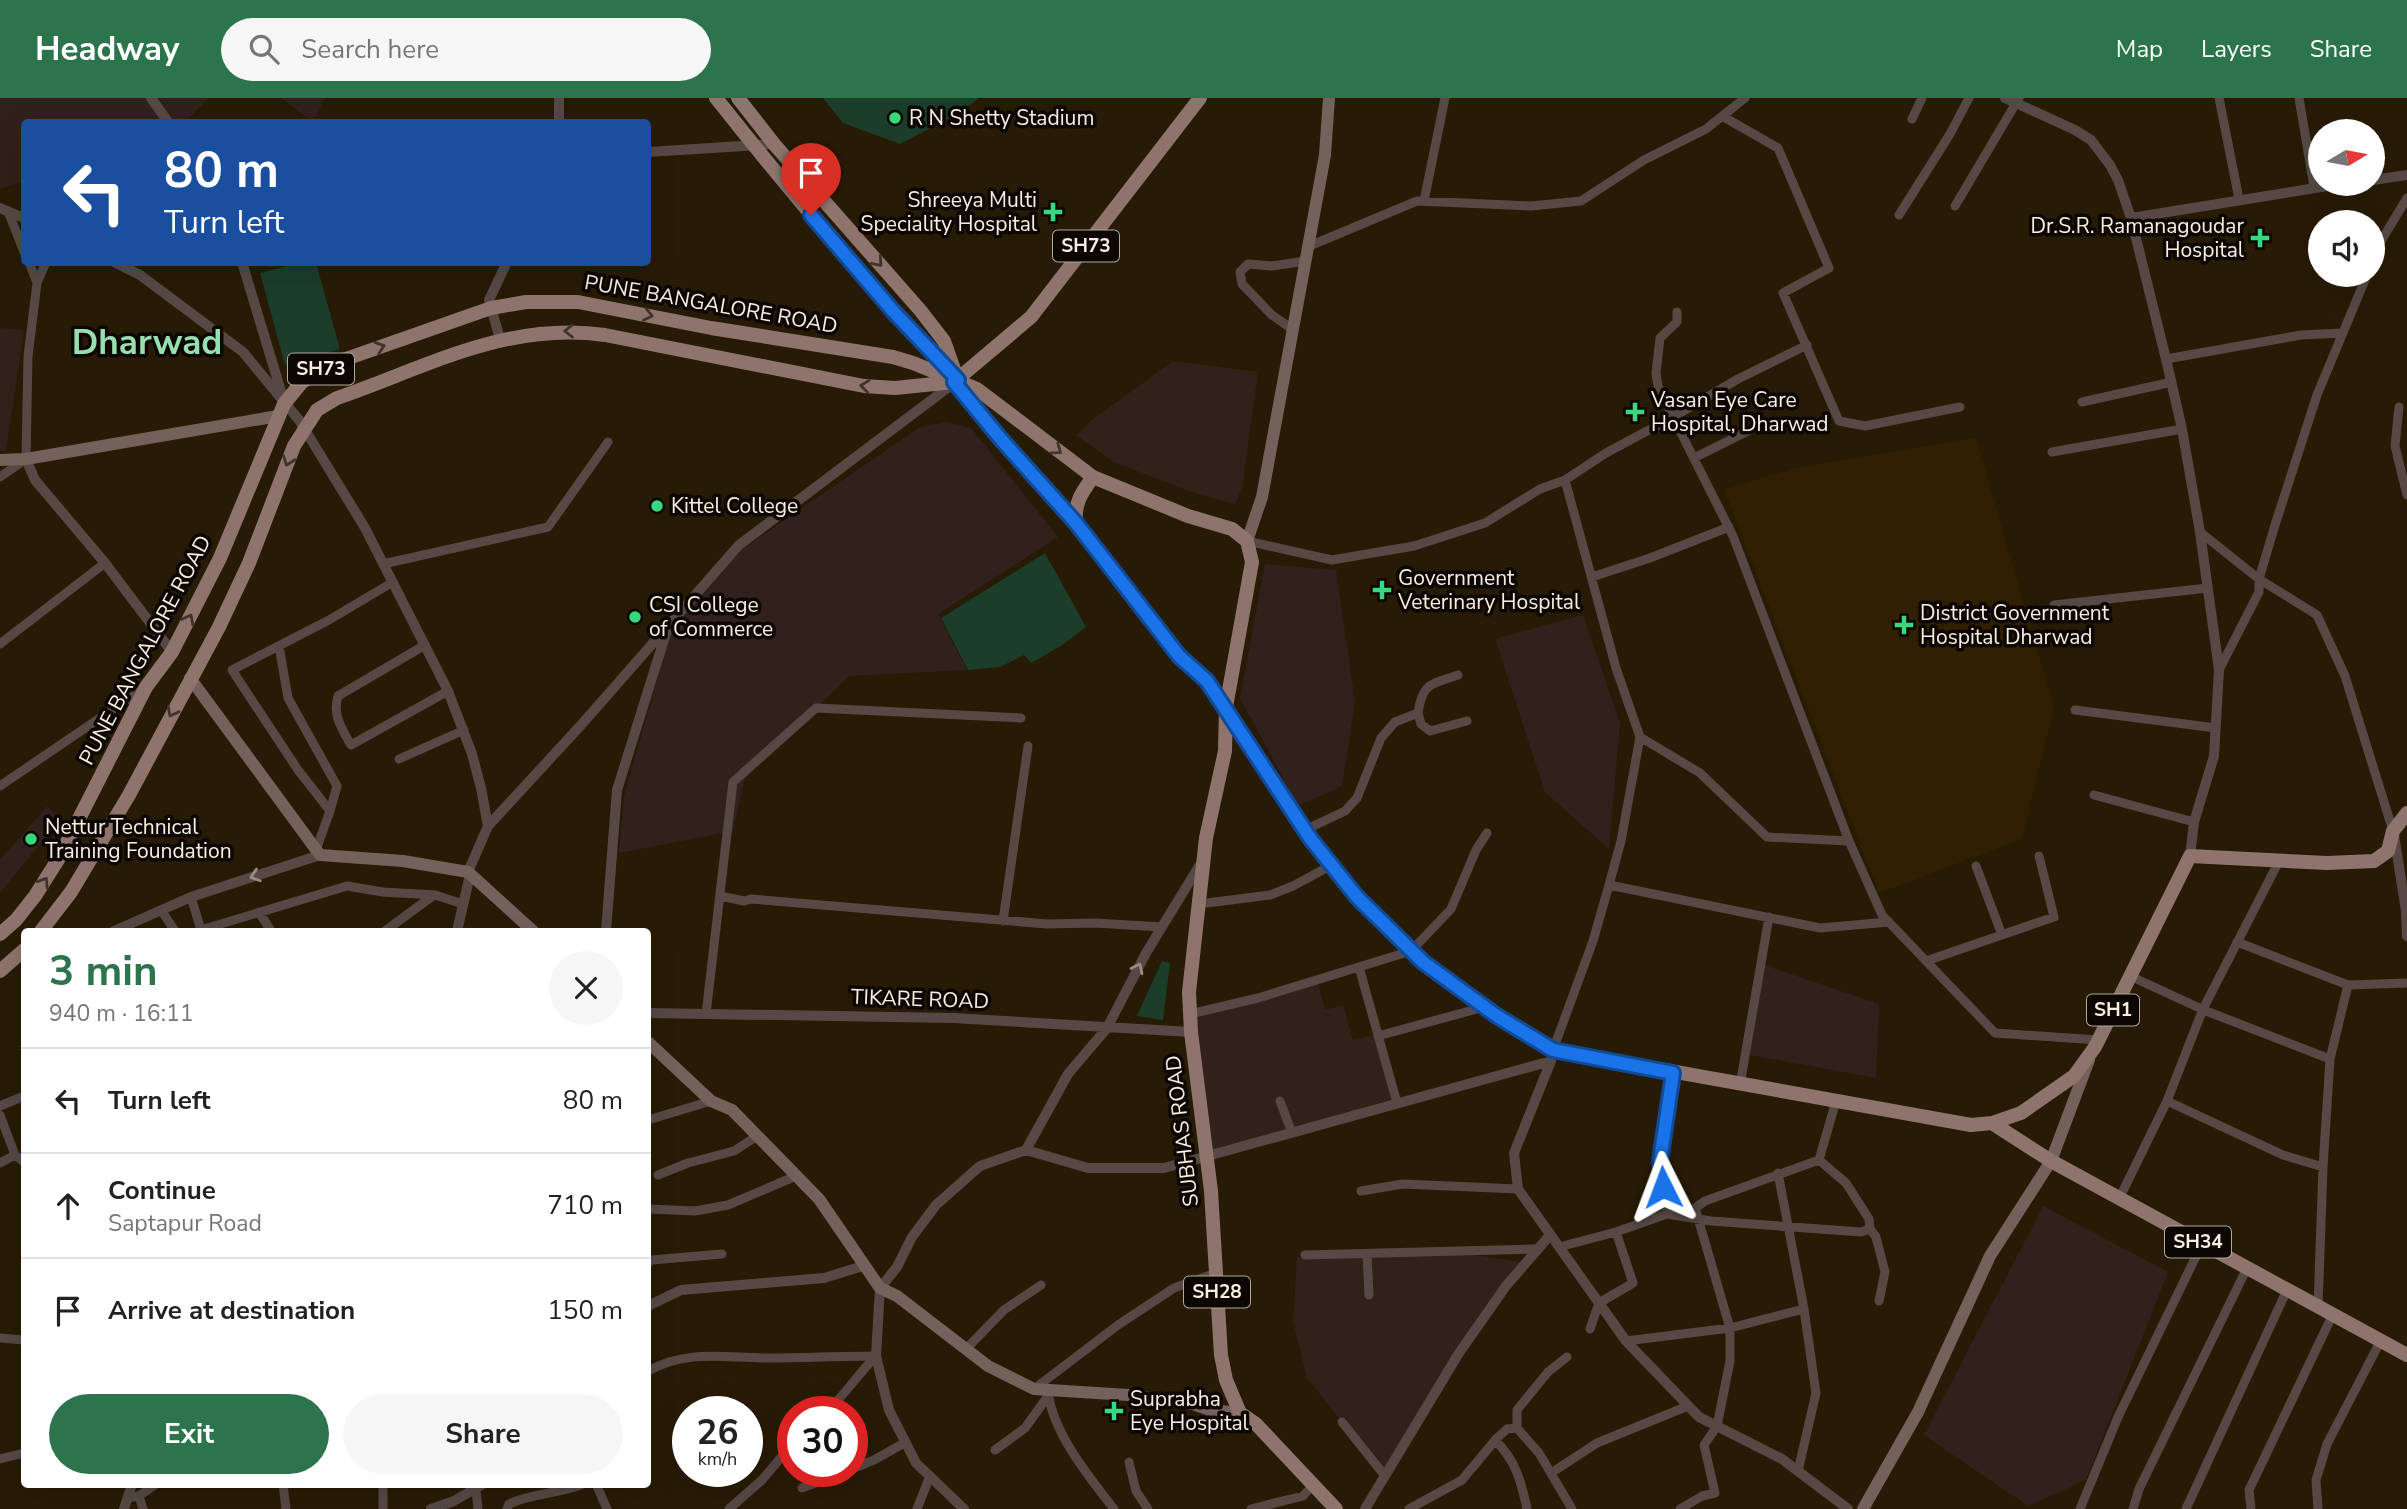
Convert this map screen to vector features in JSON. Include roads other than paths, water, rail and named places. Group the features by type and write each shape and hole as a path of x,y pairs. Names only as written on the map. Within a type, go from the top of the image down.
{"main road":[{"path":"716,98 893,311 956,381 977,389 1093,477 1188,516 1232,530 1247,541 1262,498 1325,155 1329,98"},
{"path":"738,98 774,144 944,341 956,381"},
{"name":"SH73","path":"43,928 71,892 129,795 219,627 249,563 294,446 317,411 337,398 500,339 554,331 581,331 864,386 933,386 956,381 1031,317 1196,100"},
{"name":"PUNE BANGALORE ROAD","path":"0,934 16,920 59,858 146,687 172,652 220,558 281,410 301,383 325,367 491,307 526,302 578,302 711,328 893,357 956,381"},
{"name":"SH1","path":"956,381 1000,438 1076,523 1179,656 1207,681 1306,830 1357,897 1423,962 1552,1056 1673,1073 1971,1125 1992,1123 2021,1113 2074,1076 2097,1044 2190,856"},
{"path":"0,460 26,459 281,410"},
{"path":"1076,523 1074,510 1079,496 1093,477"},
{"name":"SUBHAS ROAD","path":"1247,541 1252,562 1226,707 1225,751 1204,858 1189,992 1191,1032 1207,1156 1221,1355 1226,1380 1240,1413 1256,1424 1336,1509"},
{"path":"190,678 318,852 403,861 468,872 530,928"},
{"path":"2190,856 2328,863 2374,861 2388,852 2393,831 2407,813"},
{"path":"0,971 21,955"},
{"path":"1863,1509 1919,1412 1990,1256 2051,1161 2097,1044"},
{"path":"651,1045 711,1101 732,1110 819,1199 880,1289 897,1296 988,1366 1048,1394 1128,1395 1240,1413"},
{"name":"SH34","path":"1992,1123 2051,1161 2407,1355"}],"street":[{"path":"151,98 166,119"},
{"path":"559,98 559,119"},
{"path":"1424,201 1445,98"},
{"path":"1307,247 1417,201 1531,206 1581,201 1644,160 1706,129 1745,98"},
{"path":"1912,119 1922,98"},
{"path":"1899,215 1950,134 1969,98"},
{"path":"2219,98 2239,199"},
{"path":"2299,98 2308,151"},
{"path":"1955,206 2013,99 2091,140 2102,152 2118,180 2131,218 2182,429 2200,532 2218,670 2214,756 2194,822 2190,856"},
{"path":"1722,116 1778,148 1829,268 1783,293 1839,421 1865,426 1960,407"},
{"path":"651,152 774,144"},
{"path":"2385,178 2407,175"},
{"path":"2131,218 2308,188"},
{"path":"2385,234 2407,198"},
{"path":"4,210 21,217"},
{"path":"4,210 21,247"},
{"path":"1292,329 1272,315 1242,284 1240,272 1248,264 1272,266 1305,261"},
{"path":"31,266 37,283"},
{"path":"44,266 37,283 28,356 26,459 36,481 104,563 172,652"},
{"path":"122,266 140,275 243,352 281,410 305,429 365,528 448,691 464,730 481,789 488,826"},
{"path":"244,266 281,410"},
{"path":"500,339 489,300 505,266"},
{"path":"2218,670 2259,592 2259,579 2317,395 2362,287"},
{"path":"1677,313 1677,322 1660,338 1656,373 1658,386 1729,527 1849,841 1882,915 1995,1033 2097,1044"},
{"path":"2166,359 2301,335 2343,333"},
{"path":"1247,541 1332,560 1414,545 1485,523 1540,489 1565,480 1606,453 1738,379 1807,345"},
{"path":"458,928 470,875 468,872 488,826 582,724 739,545 956,381"},
{"path":"2082,402 2172,382"},
{"path":"2399,407 2395,446 2407,495"},
{"path":"1694,458 1756,427"},
{"path":"2052,452 2182,429"},
{"path":"383,564 548,527 608,442"},
{"path":"0,477 26,459"},
{"path":"1565,480 1616,668 1640,737 1621,841 1593,941 1514,1153 1518,1189 1626,1341 1699,1417 1782,1459 1848,1509"},
{"path":"1592,577 1729,527"},
{"path":"2200,532 2259,579 2317,615 2345,676 2393,831 2406,911 2407,936"},
{"path":"0,644 104,563"},
{"path":"330,811 292,761 232,670 329,620 393,582"},
{"path":"2054,605 2208,588"},
{"path":"606,928 617,790 669,624"},
{"path":"425,645 338,696 335,705 337,720 351,746 448,691"},
{"path":"121,928 191,897 318,852 337,786 288,698 279,646"},
{"path":"1458,675 1430,685 1421,693 1418,713 1421,724 1430,731 1467,721"},
{"path":"0,786 146,687"},
{"path":"706,1014 733,782 816,708 1021,718"},
{"path":"2075,710 2216,728"},
{"path":"1306,830 1345,811 1357,798 1381,738 1395,722 1418,713"},
{"path":"399,759 464,730"},
{"path":"1640,737 1700,774 1767,837 1849,841"},
{"path":"1003,920 1028,746"},
{"path":"2094,795 2194,822"},
{"path":"1190,1014 1234,1005 1411,951 1451,909 1476,850 1487,833"},
{"path":"1926,961 2054,917 2039,856"},
{"path":"1026,1150 1068,1074 1107,1028 1146,953 1204,858"},
{"path":"2119,1199 2167,1101 2203,1009 2278,861"},
{"path":"1199,904 1270,895 1332,865"},
{"path":"1976,866 2002,935"},
{"path":"1609,885 1820,928 1889,922"},
{"path":"207,928 347,886 383,892 435,895 463,904"},
{"path":"389,928 435,895"},
{"path":"720,896 744,901 751,899 1047,924 1095,923 1162,927"},
{"path":"191,897 200,928"},
{"path":"161,910 173,928"},
{"path":"259,912 269,928"},
{"path":"1740,1085 1769,917"},
{"path":"2237,942 2347,985 2407,983"},
{"path":"1359,967 1397,1103"},
{"path":"2130,976 2203,1009 2330,1059"},
{"path":"2318,1307 2330,1059 2347,985"},
{"path":"1378,1037 1485,1007"},
{"name":"TIKARE ROAD","path":"651,1013 953,1018 1191,1032"},
{"path":"964,1509 916,1463 889,1410 876,1356 880,1289 897,1267 912,1237 936,1205 981,1166 1026,1150 1088,1168 1164,1168 1397,1103 1552,1056"},
{"path":"1667,1214 1660,1161 1673,1073"},
{"path":"0,1106 21,1097"},
{"path":"651,1119 711,1101"},
{"path":"1280,1101 1292,1133"},
{"path":"1819,1160 1836,1101"},
{"path":"2167,1101 2284,1155 2323,1167"},
{"path":"0,1115 15,1155 21,1160"},
{"path":"658,1175 734,1151 757,1136"},
{"path":"0,1163 15,1155"},
{"path":"1680,1509 1702,1496 1715,1493 1704,1445 1717,1426 1730,1361 1730,1328 1695,1208 1705,1201 1819,1160"},
{"path":"1819,1160 1846,1183 1869,1219 1885,1272 1879,1301"},
{"path":"1778,1173 1804,1309 1816,1393 1798,1471"},
{"path":"651,1209 695,1211 728,1205 796,1175"},
{"path":"1361,1191 1403,1184 1518,1189"},
{"path":"1559,1247 1667,1214 1711,1222 1861,1232 1870,1229"},
{"path":"1590,1329 1599,1303 1633,1283 1616,1231"},
{"path":"1365,1509 1459,1353 1506,1286 1550,1235"},
{"path":"2080,1509 2118,1417 2202,1244"},
{"path":"1305,1255 1538,1249"},
{"path":"651,1261 722,1254"},
{"path":"1367,1254 1369,1296"},
{"path":"651,1301 681,1290 824,1278 863,1266"},
{"path":"2133,1509 2139,1489 2247,1268"},
{"path":"1034,1389 1118,1325 1174,1288 1216,1273"},
{"path":"966,1349 1004,1310 1041,1285"},
{"path":"2186,1509 2287,1290"},
{"path":"1626,1341 1730,1328 1804,1309"},
{"path":"2251,1509 2249,1490 2332,1316"},
{"path":"0,1338 21,1340"},
{"path":"2318,1509 2316,1480 2327,1444 2380,1342"},
{"path":"651,1369 666,1361 704,1355 767,1358 876,1356"},
{"path":"842,1396 876,1356"},
{"path":"1567,1357 1548,1372 1517,1410 1517,1427 1539,1453 1572,1509"},
{"path":"995,1450 1025,1428 1048,1394"},
{"path":"1048,1394 1052,1415 1114,1509"},
{"path":"1551,1473 1597,1443 1688,1406"},
{"path":"1342,1422 1385,1476"},
{"path":"1409,1509 1462,1480 1495,1440 1507,1429 1517,1427"},
{"path":"1495,1440 1509,1454 1520,1478 1527,1509"},
{"path":"868,1462 906,1443"},
{"path":"0,1459 21,1454"},
{"path":"729,1509 762,1480 777,1462"},
{"path":"1129,1462 1136,1492 1149,1509"},
{"path":"917,1509 930,1476"},
{"path":"1251,1509 1303,1496 1314,1483"},
{"path":"143,1509 130,1501 150,1488"},
{"path":"283,1488 286,1509"},
{"path":"383,1488 383,1509"},
{"path":"431,1509 454,1501 477,1488"},
{"path":"478,1509 479,1488"},
{"path":"507,1509 509,1504 518,1499 565,1492 574,1488"},
{"path":"598,1488 607,1509"}],"place":[{"name":"R N Shetty Stadium","path":"895,118"},
{"name":"Shreeya Multi Speciality Hospital","path":"1053,212"},
{"name":"Dr.S.R. Ramanagoudar Hospital","path":"2260,238"},
{"name":"Vasan Eye Care Hospital, Dharwad","path":"1635,412"},
{"name":"Kittel College","path":"657,506"},
{"name":"Government Veterinary Hospital","path":"1382,590"},
{"name":"CSI College of Commerce","path":"635,617"},
{"name":"District Government Hospital Dharwad","path":"1904,625"},
{"name":"Nettur Technical Training Foundation","path":"31,839"},
{"name":"Suprabha Eye Hospital","path":"1114,1411"}],"district":[{"name":"Dharwad","path":"147,342"}]}
